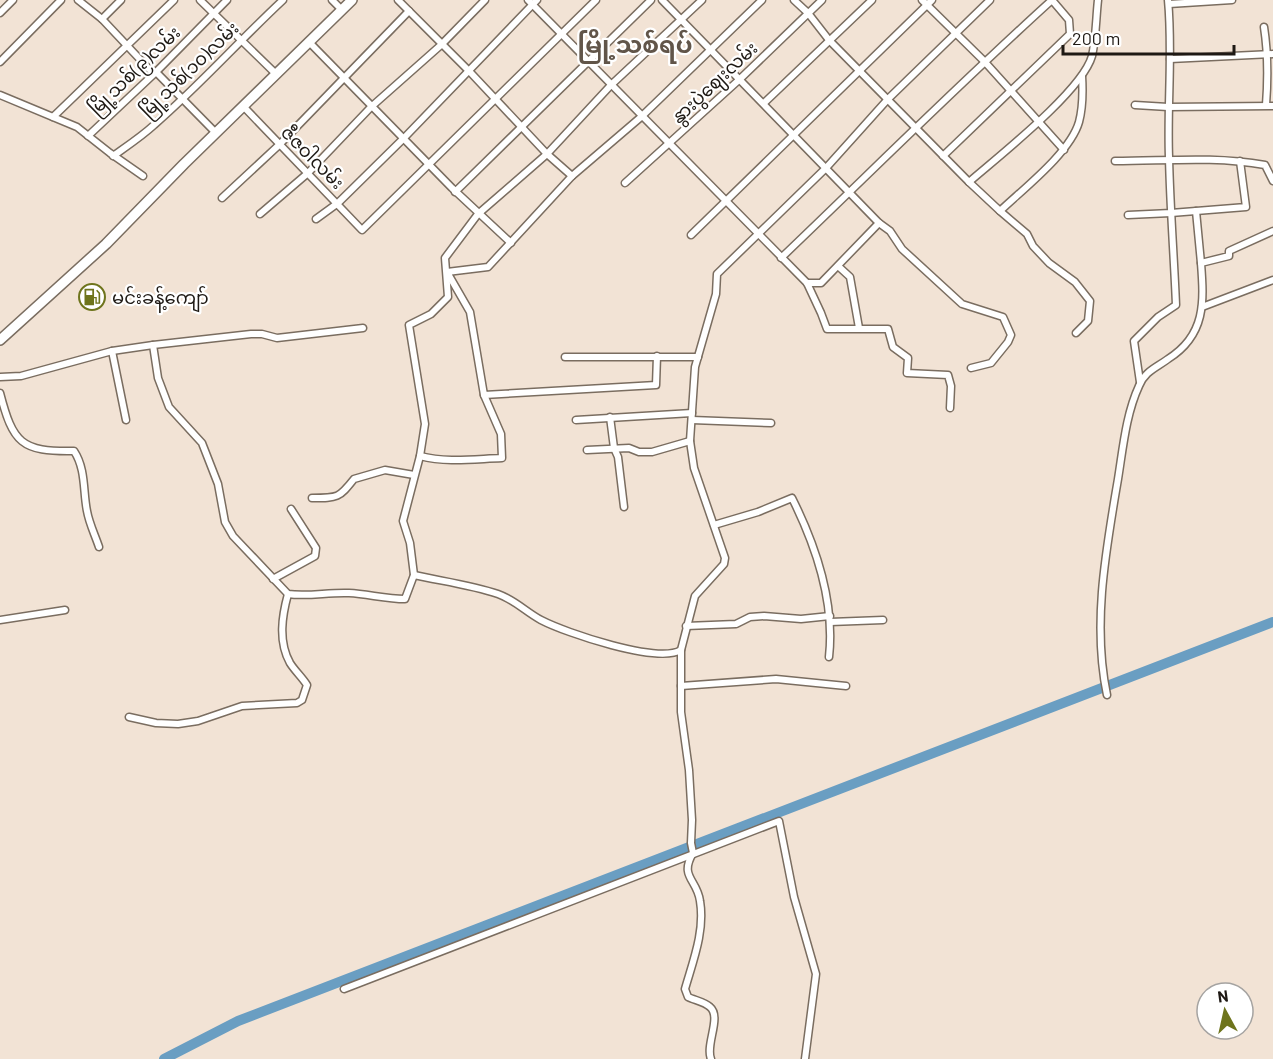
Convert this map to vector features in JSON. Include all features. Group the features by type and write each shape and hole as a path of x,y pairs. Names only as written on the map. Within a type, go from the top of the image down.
{"highway":[{"path":"0,340 106,244 352,0"}],"street":[{"path":"0,13 13,0"},
{"path":"0,62 62,0"},
{"path":"78,0 102,19 150,70 156,72 216,133"},
{"path":"102,19 121,0"},
{"path":"53,117 174,0"},
{"path":"200,0 276,74"},
{"name":"မြို့သစ်(၉)လမ်း","path":"88,136 156,72 227,0"},
{"name":"မြို့သစ်(၁၀)လမ်း","path":"113,156 152,127 182,100 239,40 283,0"},
{"path":"332,0 342,10"},
{"path":"398,0 547,154 572,176"},
{"path":"260,214 308,173 371,107 441,45 485,0"},
{"path":"428,165 596,0"},
{"path":"455,192 651,0"},
{"path":"662,0 879,223 890,231 902,249 962,303 1003,317 1011,335 1008,342 991,363 971,368"},
{"path":"153,345 158,378 169,407 196,436 206,453 218,484 225,522 233,536 273,579 288,594 348,593 405,599 414,575 410,543 403,521 420,456 425,424 409,325 431,314 448,297 445,258 478,214 547,154 611,85 702,0"},
{"path":"447,272 488,267 572,176 641,117 762,0"},
{"path":"794,0 808,13 829,40 943,156 1000,212 1027,234 1033,246 1049,263 1075,282 1090,301 1088,321 1076,333"},
{"name":"နွားပွဲဈေးလမ်း","path":"625,183 740,79 822,0"},
{"path":"764,104 872,0"},
{"path":"711,1059 709,1054 715,1015 713,1009 688,997 685,989 701,928 700,899 688,877 687,870 693,853 689,770 681,712 681,650 695,596 724,564 724,553 694,468 690,441 695,367 716,294 717,274 826,168 888,99 990,0"},
{"path":"781,258 984,62 1052,0 1069,20 1070,34 943,156"},
{"path":"969,182 1038,121 1082,76 1092,57 1098,0"},
{"path":"1140,383 1134,341 1158,318 1176,305 1168,159 1171,30 1168,2 1232,0"},
{"path":"316,219 338,203 404,138 470,72 533,2 641,117 807,283 822,313 826,329 888,329 893,347 908,358 907,373 948,375 951,386 950,408"},
{"path":"691,235 927,2 1064,150"},
{"path":"222,198 279,145 409,11"},
{"path":"1136,105 1269,106 1266,62 1271,54 1264,27"},
{"path":"309,42 455,192 511,243"},
{"path":"1170,59 1271,54"},
{"path":"1000,212 1064,150 1078,124 1083,102 1082,76"},
{"path":"0,95 77,127 113,156 143,176"},
{"name":"ဇီဇဝါလမ်း","path":"243,106 362,230 428,165"},
{"path":"1115,161 1212,158 1240,161 1265,165 1273,181"},
{"path":"1128,215 1246,207 1240,161"},
{"path":"1107,695 1104,683 1101,619 1102,579 1131,407 1144,374 1176,354 1188,343 1198,323 1204,297 1196,211"},
{"path":"807,283 821,283 879,223"},
{"path":"1201,263 1229,256 1229,251 1273,231"},
{"path":"838,266 850,277 859,328"},
{"path":"420,456 456,461 502,458 501,434 484,395 470,312 447,272"},
{"path":"1202,307 1273,280"},
{"path":"0,377 21,376 112,351 153,345 251,334 262,334 277,339 363,328"},
{"path":"112,351 126,420"},
{"path":"484,395 656,384 657,356"},
{"path":"565,357 698,357"},
{"path":"0,393 16,438 33,447 59,452 74,452 78,457 85,487 87,512 99,547"},
{"path":"576,420 610,417 692,416 771,423"},
{"path":"610,417 624,507"},
{"path":"587,450 629,448 639,453 652,452 690,441"},
{"path":"312,498 340,495 346,491 354,479 385,470 414,476"},
{"path":"714,525 758,512 792,498 819,564 830,619 830,657"},
{"path":"273,579 317,553 291,509"},
{"path":"414,575 512,599 541,620 579,636 636,651 675,654 681,650"},
{"path":"129,717 156,723 178,724 198,721 242,706 297,703 302,700 307,685 289,661 283,642 281,626 288,594"},
{"path":"0,620 66,610"},
{"path":"686,626 736,624 750,617 764,616 883,620"},
{"path":"681,686 776,679 846,686"},
{"path":"344,989 779,821 794,897 816,974 805,1059"}],"waterway":[{"path":"164,1059 238,1021 1273,622"}],"place":[{"name":"မင်းခန့်ကျော်","path":"92,297"}],"district":[{"name":"မြို့သစ်ရပ်","path":"635,43"}]}
